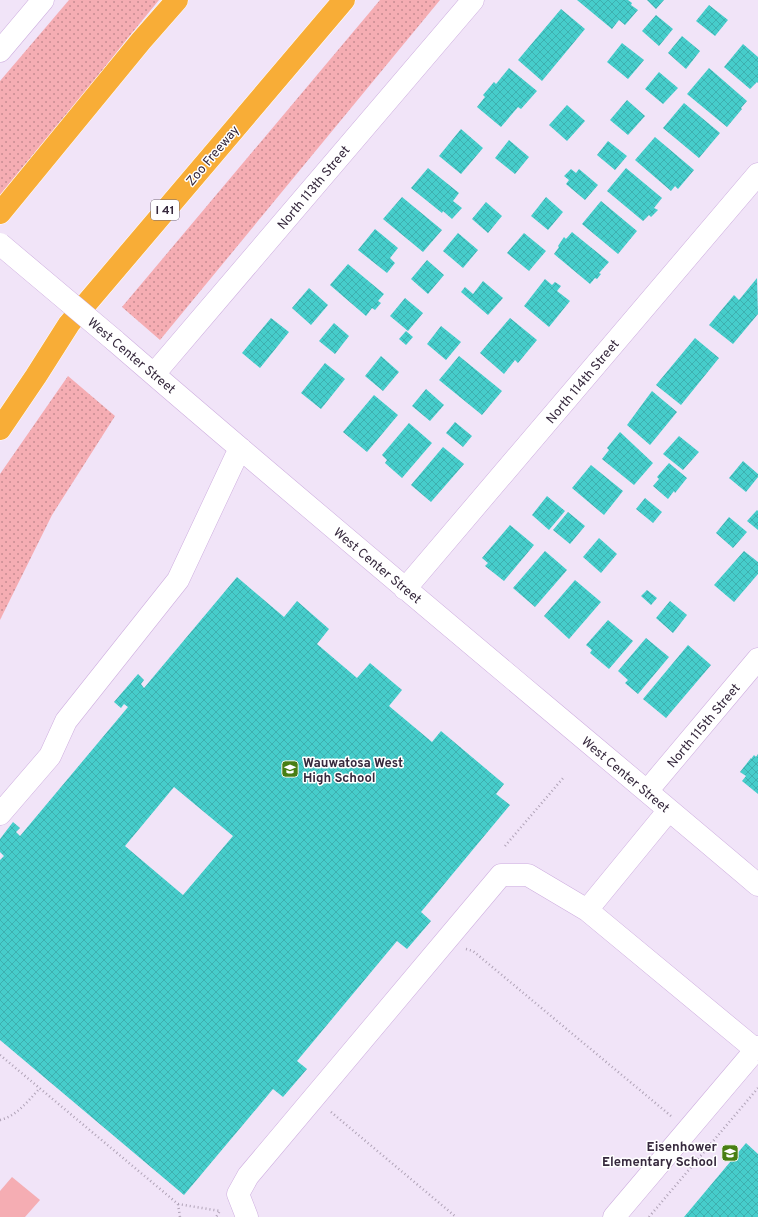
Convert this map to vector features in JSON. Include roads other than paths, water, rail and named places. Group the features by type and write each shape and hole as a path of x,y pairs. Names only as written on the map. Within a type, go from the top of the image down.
{"highway":[{"path":"0,213 174,0"},
{"path":"141,41 177,0"},
{"name":"Zoo Freeway","path":"0,430 69,324 344,0"}],"street":[{"path":"0,51 43,0"},
{"name":"North 113th Street","path":"154,374 473,0"},
{"name":"North 114th Street","path":"405,589 758,174"},
{"name":"West Center Street","path":"0,244 405,589 648,790 669,810 758,885"},
{"path":"0,814 50,756 66,721 178,580 240,448"},
{"name":"North 115th Street","path":"648,790 758,659"},
{"path":"587,910 669,810"},
{"path":"247,1217 238,1194 248,1176 501,875 528,876 587,910 757,1048 614,1217"}],"place":[{"name":"Wauwatosa West High School","path":"290,769"},
{"name":"Eisenhower Elementary School","path":"730,1153"}]}
